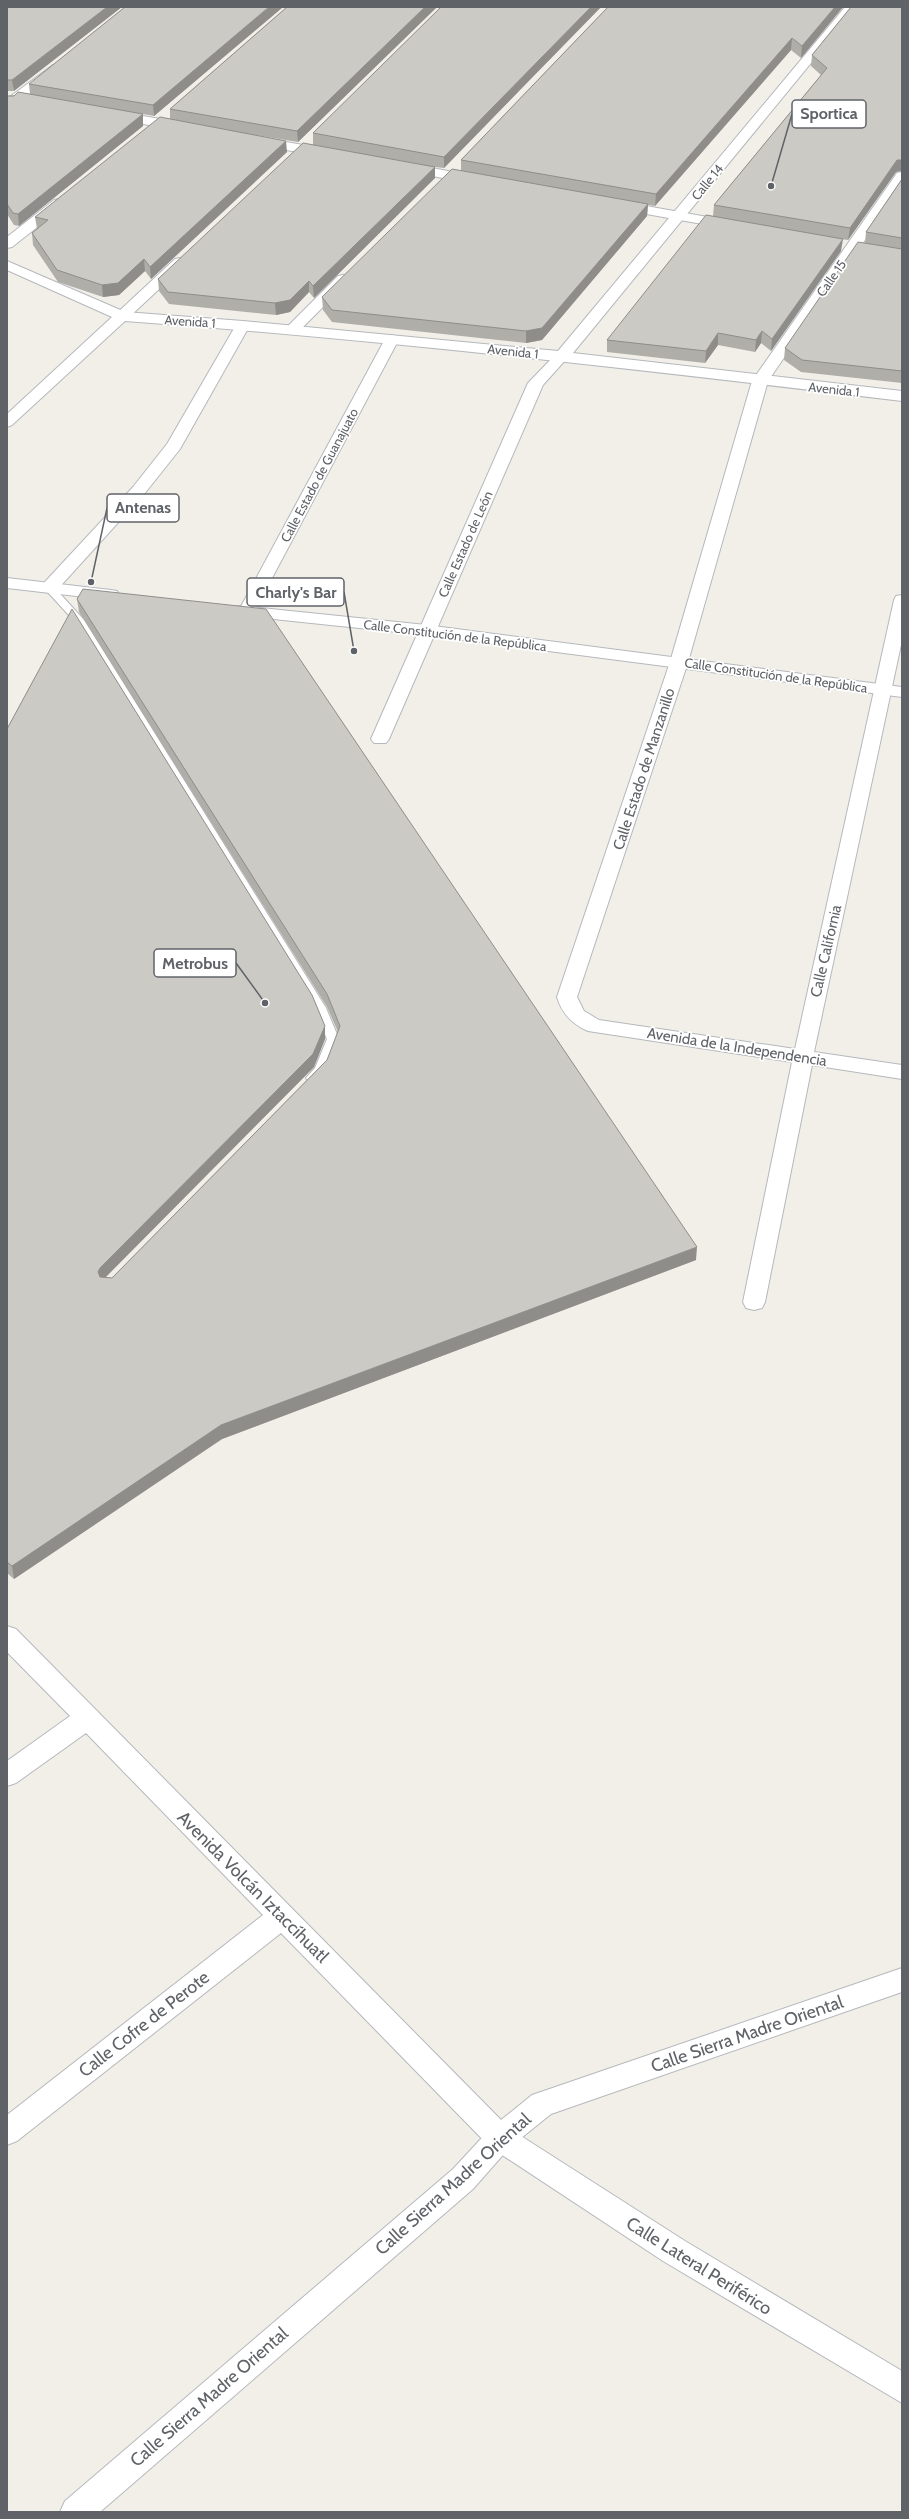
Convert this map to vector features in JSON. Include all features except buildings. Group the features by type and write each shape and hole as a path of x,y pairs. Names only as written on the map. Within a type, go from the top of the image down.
{"street":[{"name":"Calle 14","path":"562,356 852,7"},
{"path":"10,99 65,59"},
{"path":"10,99 32,100"},
{"path":"102,113 195,130"},
{"path":"145,132 168,113"},
{"path":"240,138 339,155"},
{"path":"289,159 312,138"},
{"path":"436,186 458,164"},
{"path":"394,165 486,182"},
{"name":"Calle 15","path":"760,381 902,176"},
{"path":"9,238 68,196"},
{"path":"602,202 742,228"},
{"path":"836,244 866,250"},
{"path":"10,415 122,316 191,251"},
{"name":"Avenida 1","path":"7,265 122,316 243,325 562,356 760,381 902,396"},
{"path":"292,330 353,269"},
{"path":"49,588 139,490 174,446 243,325"},
{"name":"Calle Estado de Guanajuato","path":"246,612 392,339"},
{"name":"Calle Estado de León","path":"380,740 426,630 536,383 562,356"},
{"name":"Calle Estado de Manzanillo","path":"575,1015 569,1006 567,997 679,662 760,381"},
{"path":"7,583 128,597"},
{"name":"Calle California","path":"754,1302 803,1057 893,691 902,600"},
{"name":"Calle Constitución de la República","path":"222,609 426,630 893,691"},
{"name":"Avenida de la Independencia","path":"575,1015 595,1026 902,1072"},
{"name":"Avenida Volcán Iztaccíhuatl","path":"7,1636 500,2138"},
{"path":"7,1775 87,1718"},
{"name":"Calle Cofre de Perote","path":"7,2132 282,1916"},
{"name":"Calle Sierra Madre Oriental","path":"76,2512 463,2179 500,2138 542,2104 902,1980"},
{"name":"Calle Lateral Periférico","path":"500,2138 674,2252 902,2388"}],"lane":[{"path":"49,588 79,620 320,1008 333,1039 321,1070 304,1087"}],"place":[{"name":"Sportica","path":"771,186"},
{"name":"Antenas","path":"91,582"},
{"name":"Charly's Bar","path":"354,651"},
{"name":"Metrobus","path":"265,1003"}]}
